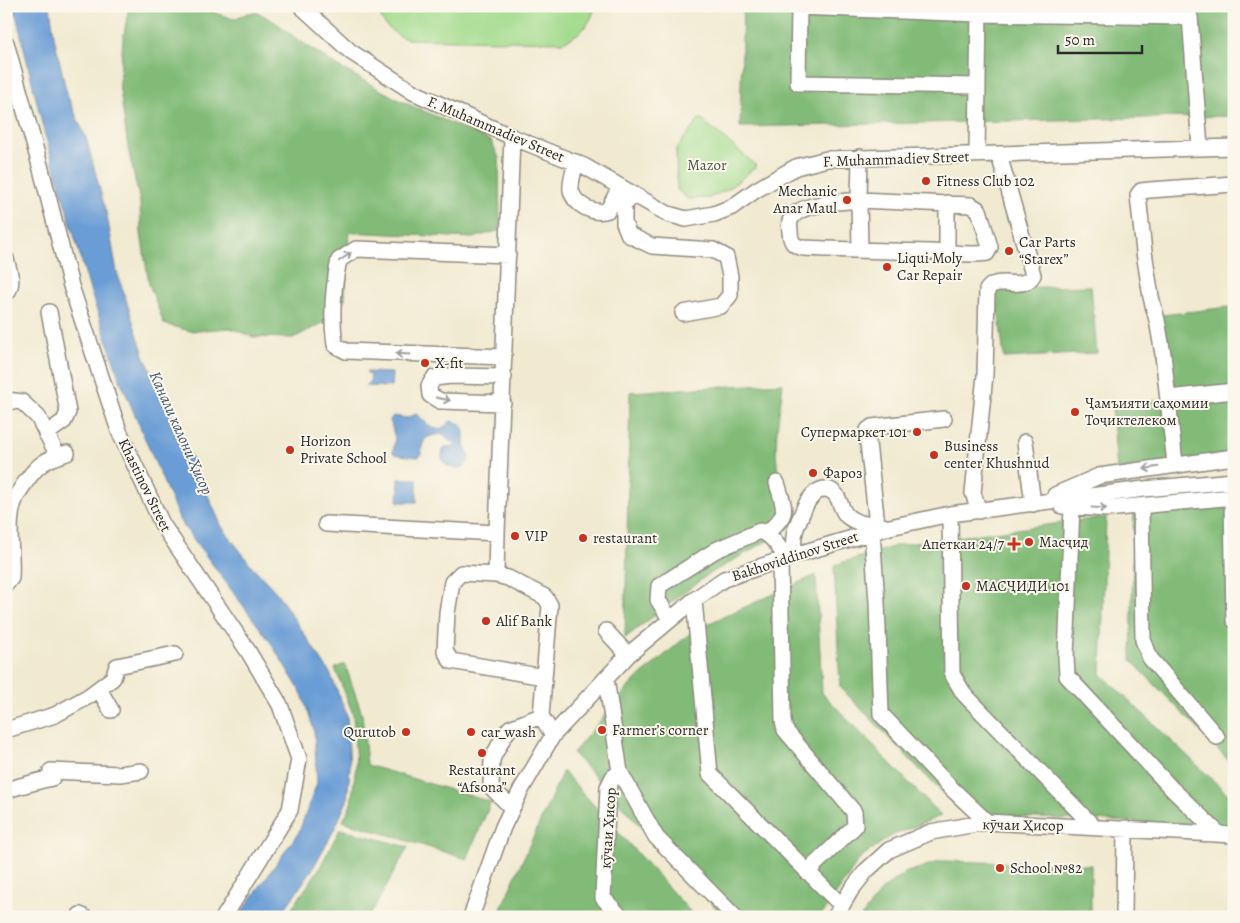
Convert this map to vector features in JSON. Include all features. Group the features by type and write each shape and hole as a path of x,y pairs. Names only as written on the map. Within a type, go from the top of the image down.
{"street":[{"name":"F. Muhammadiev Street","path":"301,6 351,52 413,92 512,137 576,162 668,214 686,219 714,214 732,207 756,190 796,167 827,159 1234,147"},
{"path":"978,86 798,83 799,7 1118,11 1190,17 1200,147"},
{"path":"977,155 979,10"},
{"name":"Khastinov Street","path":"6,43 42,169 72,286 119,431 162,524 248,651 280,705 299,759 290,810 224,917"},
{"path":"496,575 512,137"},
{"path":"979,511 973,493 985,375 987,290 989,286 994,284 1024,283 1030,280 1033,275 999,154"},
{"path":"860,157 860,250"},
{"path":"576,162 571,188 574,197 584,207 601,212 608,210 620,187"},
{"path":"1175,464 1169,398 1144,252 1138,195 1141,192 1150,190 1234,184"},
{"path":"634,195 624,205 624,223 629,235 652,246 713,250 726,257 730,276 730,296 721,306 683,313"},
{"path":"859,200 971,205 979,210 990,247 987,254 977,255 947,252 803,248 794,246 791,242 790,221 794,214 812,206 859,200"},
{"path":"947,203 947,252"},
{"path":"504,357 346,351 335,345 332,328 334,280 338,260 356,250 508,256"},
{"path":"6,259 11,279 11,288 6,294"},
{"path":"46,434 64,422 68,412 49,312"},
{"path":"503,403 440,400 430,395 429,386 434,378 450,376 504,377"},
{"path":"1169,398 1234,391"},
{"path":"6,400 22,402 38,417 46,434 62,454 39,465 15,500 10,527 11,578 6,584"},
{"path":"944,419 872,427 868,430 867,434 880,528 877,602 881,714 950,787 987,822"},
{"path":"1025,442 1033,504"},
{"path":"1033,504 1099,476 1234,457"},
{"name":"Bakhoviddinov Street","path":"471,917 503,827 521,790 553,735 628,655 694,600 724,579 880,528 950,514 1144,489 1234,481"},
{"path":"766,533 780,522 784,514 777,484"},
{"path":"808,872 855,826 856,819 854,812 785,730 783,721 787,558 793,534 806,504 812,495 819,490 829,490 835,494 842,510 848,517 863,524 880,528"},
{"path":"1033,504 1106,509 1233,497 1234,620"},
{"path":"1141,506 1143,640 1150,658 1217,738"},
{"path":"1072,507 1066,657 1067,676 1172,789 1218,833"},
{"path":"950,514 952,674 964,694 1094,827"},
{"path":"326,524 497,533"},
{"path":"670,619 658,600 659,586 716,550 760,531 766,533 777,544 787,558"},
{"path":"544,677 451,661 445,651 447,613 452,582 462,573 496,575 508,578 545,597 550,605 541,716 553,735"},
{"name":"кӯчаи Ҳисор","path":"694,600 710,774 808,872 838,911 867,870 889,850 931,832 987,822 1234,835"},
{"path":"606,631 628,655"},
{"path":"6,730 55,715 113,678 117,666 175,654"},
{"name":"кӯчаи Ҳисор","path":"606,678 620,772 612,777 608,787 603,898 621,917"},
{"path":"98,688 111,710"},
{"path":"512,808 492,787 492,760 510,728 541,716"},
{"path":"6,790 52,778 51,771 120,774 141,771"},
{"path":"620,772 656,837 735,917"},
{"path":"1124,917 1125,828"}],"green space":[{"path":"129,6 202,6 234,19 248,13 259,13 339,67 399,100 491,141 499,158 500,230 473,238 349,232 345,300 327,321 293,338 253,337 230,328 190,331 164,324 149,284 141,233 140,202 128,148 119,83 123,40"},
{"path":"377,6 595,6 591,18 584,28 563,42 407,39 396,34 384,23"},
{"path":"743,6 1234,6 1234,116 740,127"},
{"name":"Mazor","path":"700,118 757,166 728,189 709,198 688,199 677,190 676,149"},
{"path":"1091,286 1097,353 1004,358 996,288"},
{"path":"1229,307 1234,342 1234,453 1117,470 1112,406 1165,399 1154,316"},
{"path":"783,383 776,455 782,488 797,524 706,576 625,638 630,392"},
{"path":"1234,505 1234,766 1131,660 1134,509"},
{"path":"1106,517 1101,674 1234,800 1234,826 964,815 840,687 834,565 899,545"},
{"path":"816,575 822,693 941,816 891,836 861,857 824,912 818,917 724,917 573,753 632,683 694,630"},
{"path":"345,664 362,714 367,765 491,802 467,859 343,821 351,804 356,766 353,714 335,668"},
{"path":"563,771 695,917 500,917 502,906"},
{"path":"340,829 408,847 369,917 286,917 319,869"},
{"name":"School №82","path":"941,861 1091,865 1091,917 861,917 883,889 905,873"}],"water":[{"path":"14,6 50,6 54,36 67,95 86,138 107,216 117,272 145,358 222,527 251,565 277,593 330,673 347,715 350,768 347,801 335,828 312,870 279,917 238,917 299,832 317,783 314,730 302,694 271,643 180,521 121,382 90,290 43,128"},
{"path":"366,372 392,373 391,387 365,386 370,381 371,376"},
{"path":"416,414 435,429 444,427 451,421 461,424 464,429 464,445 470,456 463,467 451,468 443,460 442,454 445,447 455,446 456,443 448,440 444,434 433,435 427,438 424,441 419,457 393,453 395,438 390,420 393,416 407,418"},
{"path":"399,479 417,479 417,502 398,502"}],"place":[{"name":"Fitness Club 102","path":"926,181"},
{"name":"Mechanic Anar Maul","path":"847,200"},
{"name":"Car Parts “Starex”","path":"1009,251"},
{"name":"Liqui Moly Car Repair","path":"887,267"},
{"name":"X-fit","path":"425,363"},
{"name":"Ҷамъияти саҳомии Тоҷиктелеком","path":"1075,412"},
{"name":"Супермаркет 101","path":"917,432"},
{"name":"Horizon Private School","path":"290,450"},
{"name":"Business center Khushnud","path":"934,455"},
{"name":"Фароз","path":"813,473"},
{"name":"VIP","path":"515,536"},
{"name":"restaurant","path":"583,538"},
{"name":"Масҷид","path":"1029,542"},
{"name":"Апеткаи 24/7","path":"1014,544"},
{"name":"МАСҶИДИ 101","path":"966,586"},
{"name":"Alif Bank","path":"486,621"},
{"name":"Farmer’s corner","path":"602,730"},
{"name":"Qurutob","path":"406,732"},
{"name":"car_wash","path":"471,732"},
{"name":"Restaurant “Afsona”","path":"482,753"},
{"name":"School №82","path":"1000,868"}],"water label":[{"name":"Канали калони Ҳисор","path":"181,433"}]}
